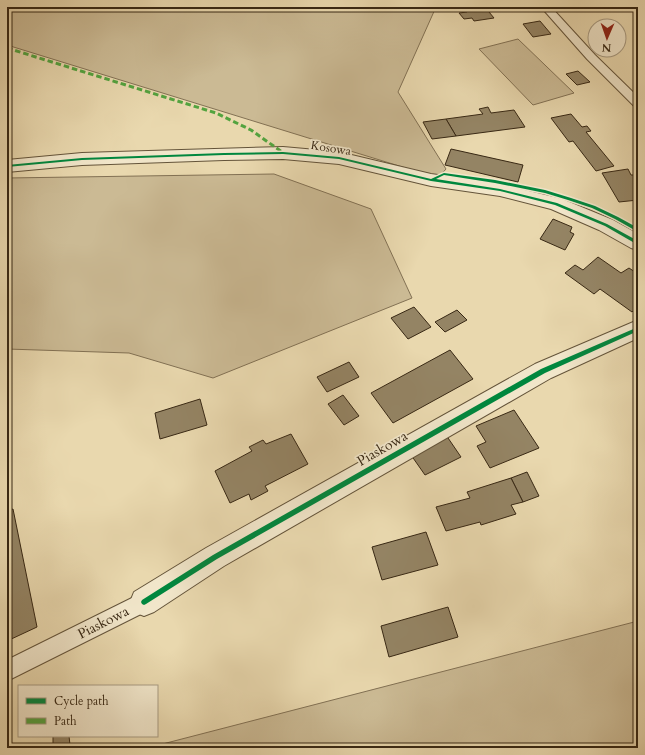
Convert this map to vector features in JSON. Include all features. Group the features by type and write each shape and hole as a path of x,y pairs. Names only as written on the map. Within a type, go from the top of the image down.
{"street":[{"name":"Kosowa","path":"7,166 82,159 224,154 283,153 323,156 345,159 431,180 500,190 528,196 556,204 584,215 606,225 638,243"},
{"name":"Piaskowa","path":"144,602 215,557 542,371 638,329"}],"lane":[{"path":"546,7 591,57 638,103"},
{"name":"Piaskowa","path":"7,671 144,602"}],"shaded area":[{"path":"7,7 436,7 398,92 446,169 438,178 7,45"},
{"path":"518,39 574,93 533,105 479,49"},
{"path":"274,174 371,209 412,298 213,378 129,353 7,349 7,178"},
{"path":"638,621 638,748 147,748"}],"building":[{"path":"464,7 492,7 495,11 489,12 494,18 474,21 472,18 464,19 459,13 467,12"},
{"path":"540,21 551,34 533,37 523,24"},
{"path":"578,71 590,82 577,85 566,74"},
{"path":"488,107 491,113 514,110 525,127 456,136 446,119 483,114 479,109"},
{"path":"571,114 582,127 587,126 591,131 586,132 614,166 596,171 573,141 569,142 551,118"},
{"path":"446,119 456,136 432,139 423,122"},
{"path":"451,149 523,165 518,182 445,165"},
{"path":"628,169 631,175 638,175 638,200 619,202 602,173"},
{"path":"553,219 572,227 570,232 574,234 565,250 540,239"},
{"path":"598,257 621,273 629,268 638,274 638,306 632,312 600,289 594,294 565,273 575,265 583,270"},
{"path":"414,307 431,327 408,339 391,318"},
{"path":"457,310 467,320 445,332 435,322"},
{"path":"450,350 473,379 393,423 371,393"},
{"path":"349,362 359,377 327,392 317,377"},
{"path":"343,395 359,416 344,425 328,404"},
{"path":"200,399 207,425 160,439 155,413"},
{"path":"514,410 539,448 490,468 477,446 486,442 476,426"},
{"path":"291,434 308,464 265,486 268,491 251,500 249,494 230,503 215,471 252,451 249,447 263,440 266,444"},
{"path":"446,435 461,457 425,475 411,455"},
{"path":"527,472 539,496 523,502 511,478"},
{"path":"511,478 523,502 511,505 516,514 481,525 480,522 446,531 436,507 470,498 467,492"},
{"path":"13,509 37,627 7,641 7,511"},
{"path":"426,532 438,565 382,580 372,547"},
{"path":"448,607 458,637 389,657 381,626"},
{"path":"53,737 69,737 70,745 53,748"}],"marked path":[{"path":"7,48 216,113 251,130 282,152"}],"cycle path":[{"path":"7,166 82,159 224,154 283,153 339,158 431,180 500,190 556,204 606,225 638,243"},
{"path":"431,180 444,174 495,181 545,192 593,207 638,230"},
{"path":"144,602 215,557 543,371 638,329"}]}
